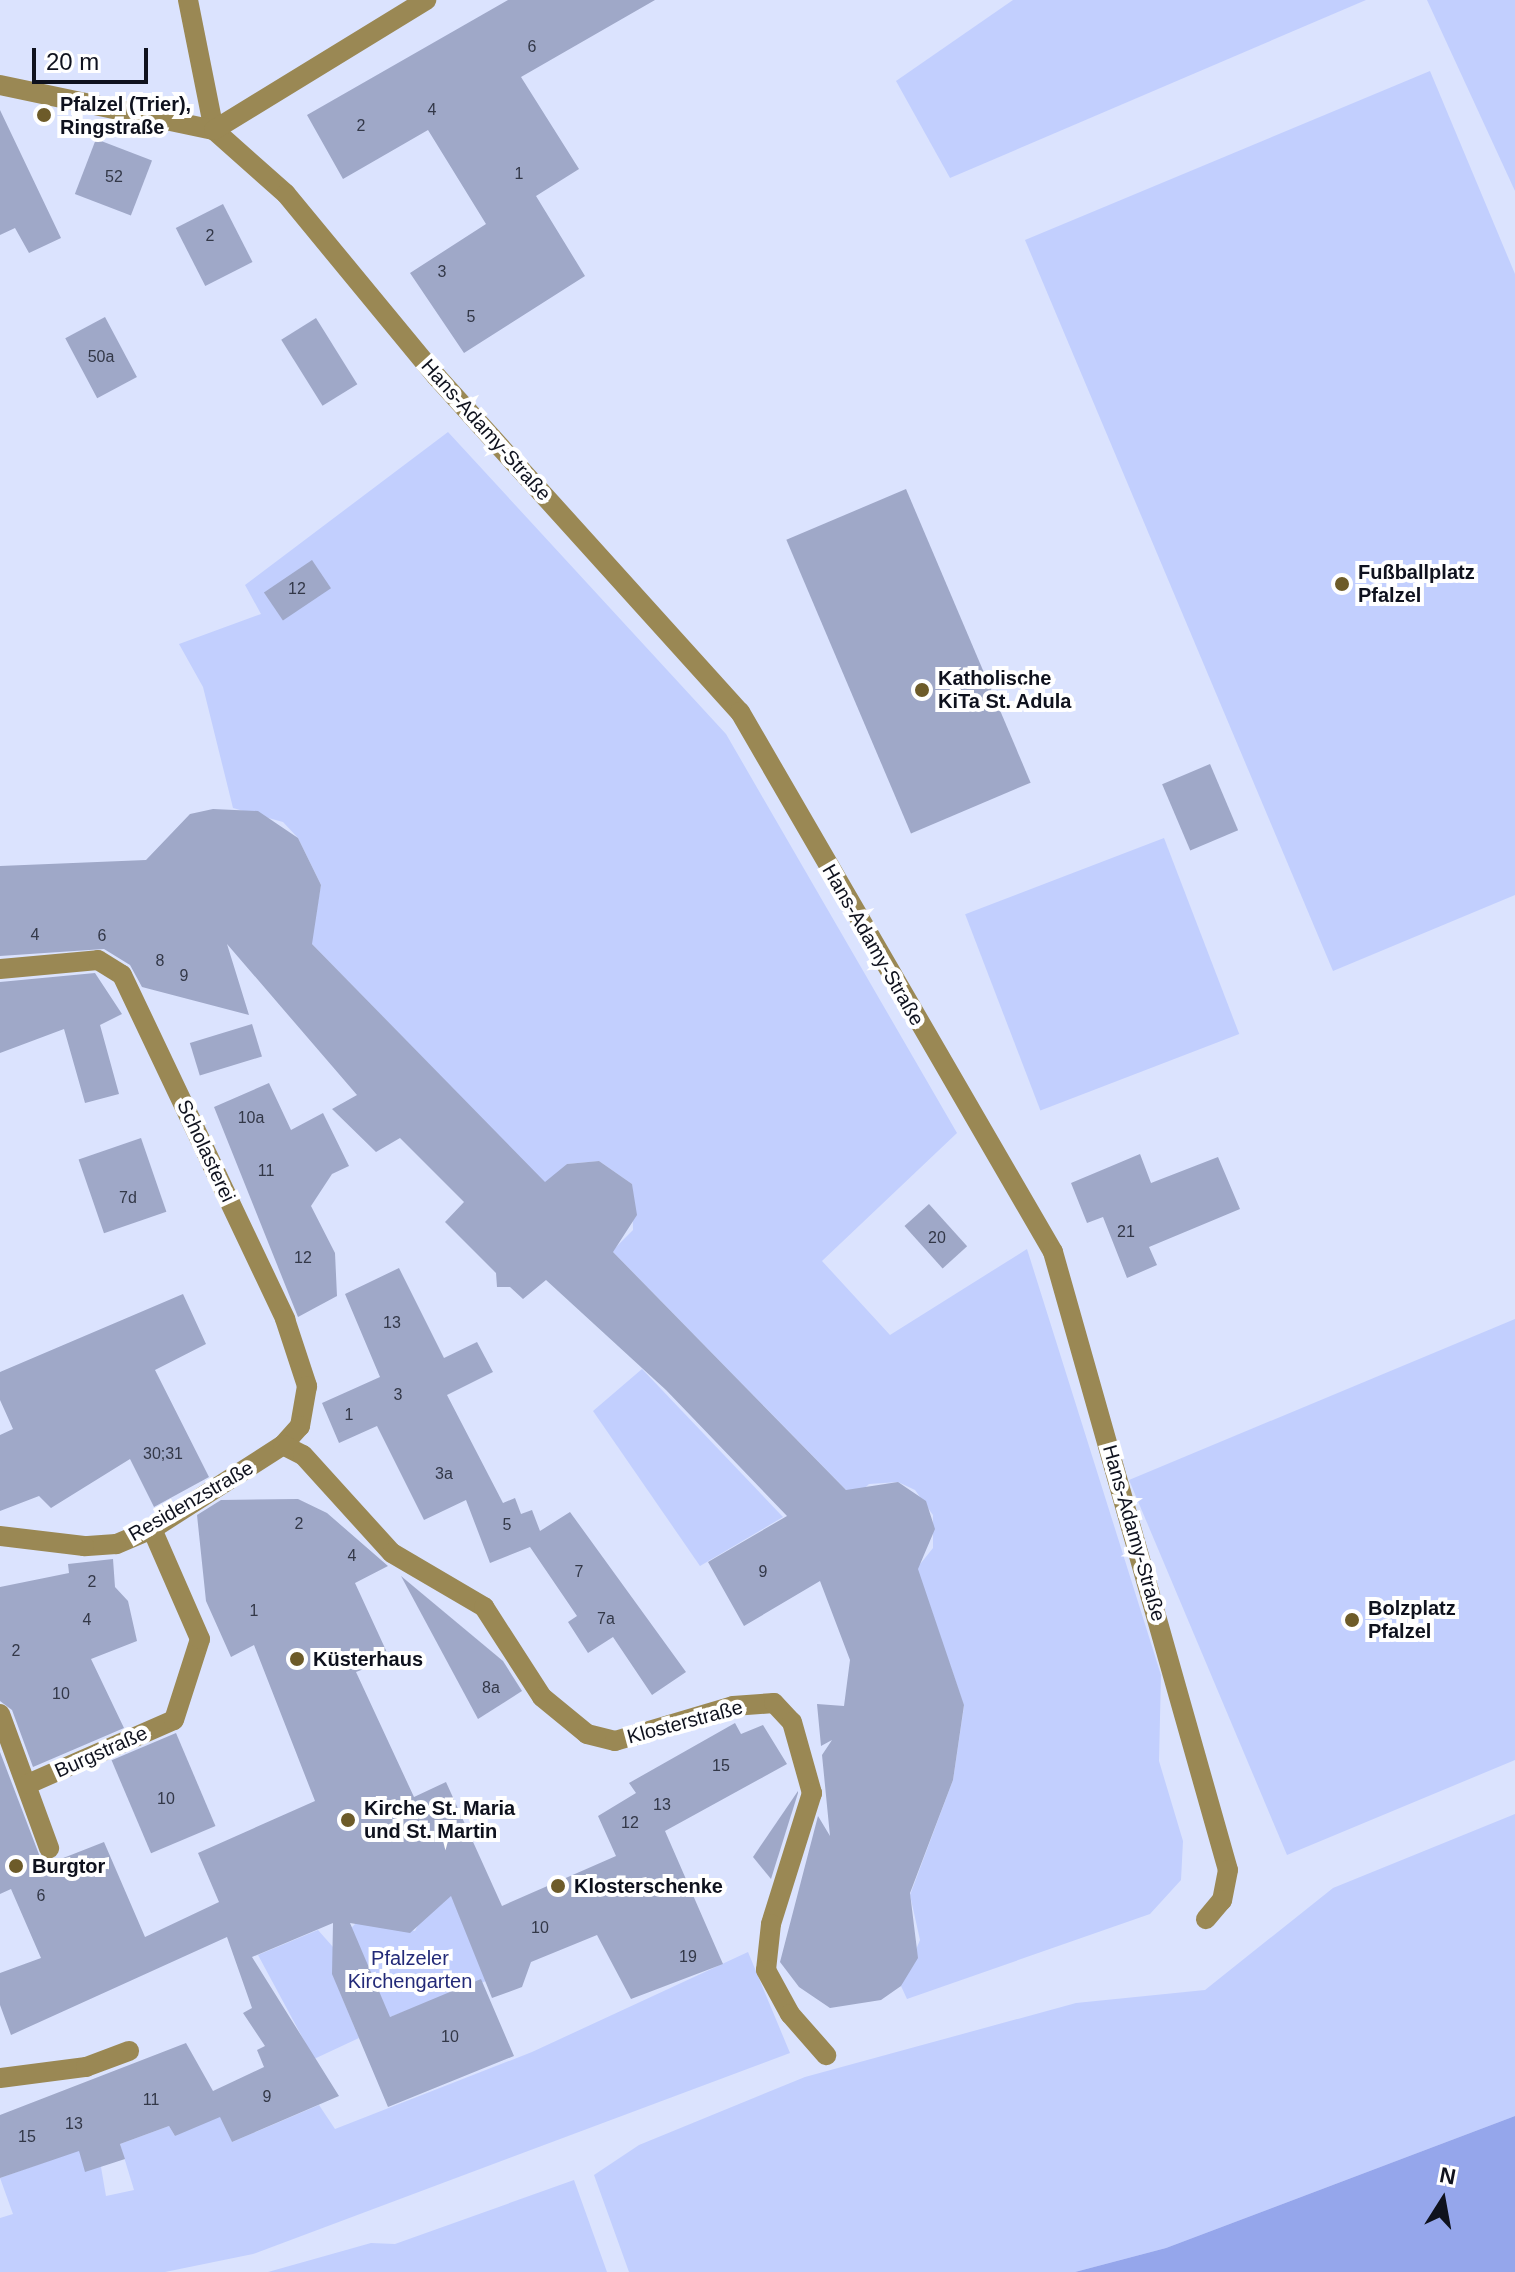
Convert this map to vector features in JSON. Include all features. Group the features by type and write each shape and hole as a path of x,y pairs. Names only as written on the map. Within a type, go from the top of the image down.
{"street":[{"path":"188,0 214,130"},
{"path":"0,85 214,130 426,0"},
{"name":"Hans-Adamy-Straße","path":"214,130 286,194 437,377 740,712 1053,1252 1228,1870 1222,1900 1206,1919"},
{"name":"Scholasterei","path":"0,969 98,960 122,975 285,1319 307,1386 300,1426 283,1445"},
{"name":"Residenzstraße","path":"0,1536 84,1546 116,1544 152,1529 283,1445"},
{"name":"Klosterstraße","path":"283,1445 303,1455 392,1553 484,1607 542,1697 587,1734 615,1741 733,1706 774,1703 792,1722 812,1793 771,1924 766,1970 826,2055"},
{"name":"Burgstraße","path":"28,1784 174,1720 200,1639 152,1529"},
{"name":"Burgstraße","path":"0,1714 49,1848"},
{"path":"0,2078 86,2067 129,2051"}],"green space":[{"path":"1013,0 1366,0 950,178 896,81"},
{"path":"1427,0 1515,0 1515,191"},
{"name":"Fußballplatz Pfalzel","path":"1430,71 1515,274 1515,895 1333,971 1025,240"},
{"path":"448,432 726,734 957,1133 822,1261 890,1335 1027,1249 1161,1675 1159,1761 1183,1841 1181,1880 1150,1914 907,1999 901,1986 920,1940 910,1895 953,1780 964,1706 917,1568 933,1548 933,1515 915,1490 898,1482 869,1484 854,1498 612,1251 633,1230 632,1184 599,1161 567,1164 547,1185 311,943 321,885 298,838 283,822 233,808 203,687 179,644 261,614 245,585"},
{"path":"1164,838 1239,1034 1040,1110 965,914"},
{"name":"Bolzplatz Pfalzel","path":"1515,1319 1515,1760 1287,1855 1129,1480"},
{"path":"642,1369 783,1517 700,1566 593,1411"},
{"path":"1515,1814 1515,2116 1166,2248 1075,2272 629,2272 594,2175 639,2145 805,2077 1076,2003 1205,1990 1333,1888"},
{"name":"Pfalzeler Kirchengarten","path":"443,1875 486,1981 390,2017 339,1990 359,2038 314,2059 258,1955 318,1930 333,1947 357,1922 415,1931"},
{"path":"748,1952 790,2053 253,2254 165,2272 0,2272 0,2218 13,2214 0,2178 79,2150 101,2167 106,2196 134,2190 120,2144 169,2126 175,2136 217,2108 232,2142 319,2105 335,2129 532,2052"},
{"path":"574,2180 607,2272 268,2272 371,2243 395,2244"}],"shaded area":[{"path":"1515,2116 1515,2272 1075,2272 1166,2248"}],"building":[{"path":"508,0 655,0 521,77 579,169 536,196 585,276 464,353 410,273 486,224 428,130 343,179 307,115"},
{"path":"0,110 61,238 29,253 15,228 0,235"},
{"path":"96,139 152,161 131,216 75,194"},
{"path":"223,204 253,262 205,286 176,228"},
{"path":"105,317 137,377 97,398 65,338"},
{"path":"316,318 357,384 323,406 281,340"},
{"name":"Katholische KiTa St. Adula","path":"906,489 1031,783 911,833 786,540"},
{"path":"312,560 331,588 283,621 264,592"},
{"path":"1210,764 1238,830 1190,851 1162,784"},
{"path":"213,809 258,811 298,838 321,885 312,944 545,1182 567,1164 599,1161 632,1184 637,1215 613,1252 846,1490 898,1482 926,1501 935,1529 918,1569 964,1705 953,1780 910,1893 918,1958 901,1986 881,2000 830,2008 799,1987 780,1962 818,1816 830,1836 822,1755 832,1740 821,1746 817,1704 844,1706 850,1660 820,1581 744,1626 708,1562 787,1516 666,1390 546,1280 523,1299 510,1287 497,1287 496,1273 445,1222 464,1202 400,1138 376,1152 332,1109 357,1095 227,944 249,1015 142,987 130,965 104,949 0,956 0,866 146,860 190,814"},
{"path":"95,973 122,1014 100,1025 119,1094 85,1103 64,1029 0,1053 0,982"},
{"path":"252,1024 262,1057 200,1076 190,1043"},
{"path":"269,1083 291,1130 323,1113 349,1166 332,1174 311,1206 335,1253 337,1296 298,1317 214,1107"},
{"path":"141,1138 166,1212 104,1233 79,1159"},
{"path":"1140,1154 1151,1183 1218,1157 1240,1209 1149,1247 1157,1265 1127,1278 1103,1217 1087,1223 1071,1183"},
{"path":"929,1204 967,1246 943,1268 904,1226"},
{"path":"399,1268 444,1358 477,1342 493,1372 447,1395 503,1503 515,1498 521,1514 532,1510 540,1531 570,1512 686,1672 652,1695 613,1637 588,1653 568,1622 577,1616 530,1547 490,1563 466,1500 424,1520 377,1426 339,1443 322,1403 380,1377 345,1294"},
{"path":"183,1294 206,1344 155,1370 209,1477 154,1507 130,1459 51,1508 39,1496 0,1511 0,1435 13,1429 0,1400 0,1372"},
{"path":"298,1499 327,1513 388,1566 355,1583 390,1659 356,1672 414,1797 446,1782 502,1906 616,1856 598,1816 636,1793 629,1783 735,1723 741,1734 763,1725 787,1764 665,1831 723,1964 631,1999 597,1935 531,1962 522,1987 492,1998 451,1896 410,1933 350,1923 390,2017 481,1979 514,2056 388,2107 332,1974 333,1923 252,1957 339,2096 232,2142 220,2117 175,2136 169,2126 120,2144 125,2159 85,2172 79,2151 0,2178 0,2115 186,2043 213,2091 264,2067 257,2050 265,2046 243,2013 252,2008 227,1937 11,2035 0,2005 0,1973 41,1958 11,1889 0,1894 0,1752 40,1857 48,1864 104,1842 145,1937 219,1902 198,1853 315,1801 254,1645 231,1657 206,1601 197,1515 221,1500"},
{"path":"113,1559 115,1587 128,1601 137,1641 91,1659 124,1728 33,1767 12,1710 0,1701 0,1587 69,1573 68,1564"},
{"path":"401,1576 503,1661 522,1691 478,1719"},
{"path":"176,1733 215,1826 151,1853 112,1760"},
{"path":"798,1793 771,1879 753,1857"}],"place":[{"name":"Pfalzel (Trier), Ringstraße","path":"44,115"},
{"name":"Fußballplatz Pfalzel","path":"1342,584"},
{"name":"Katholische KiTa St. Adula","path":"922,690"},
{"name":"Bolzplatz Pfalzel","path":"1352,1620"},
{"name":"Küsterhaus","path":"297,1659"},
{"name":"Kirche St. Maria und St. Martin","path":"348,1820"},
{"name":"Burgtor","path":"16,1866"},
{"name":"Klosterschenke","path":"558,1886"}]}
